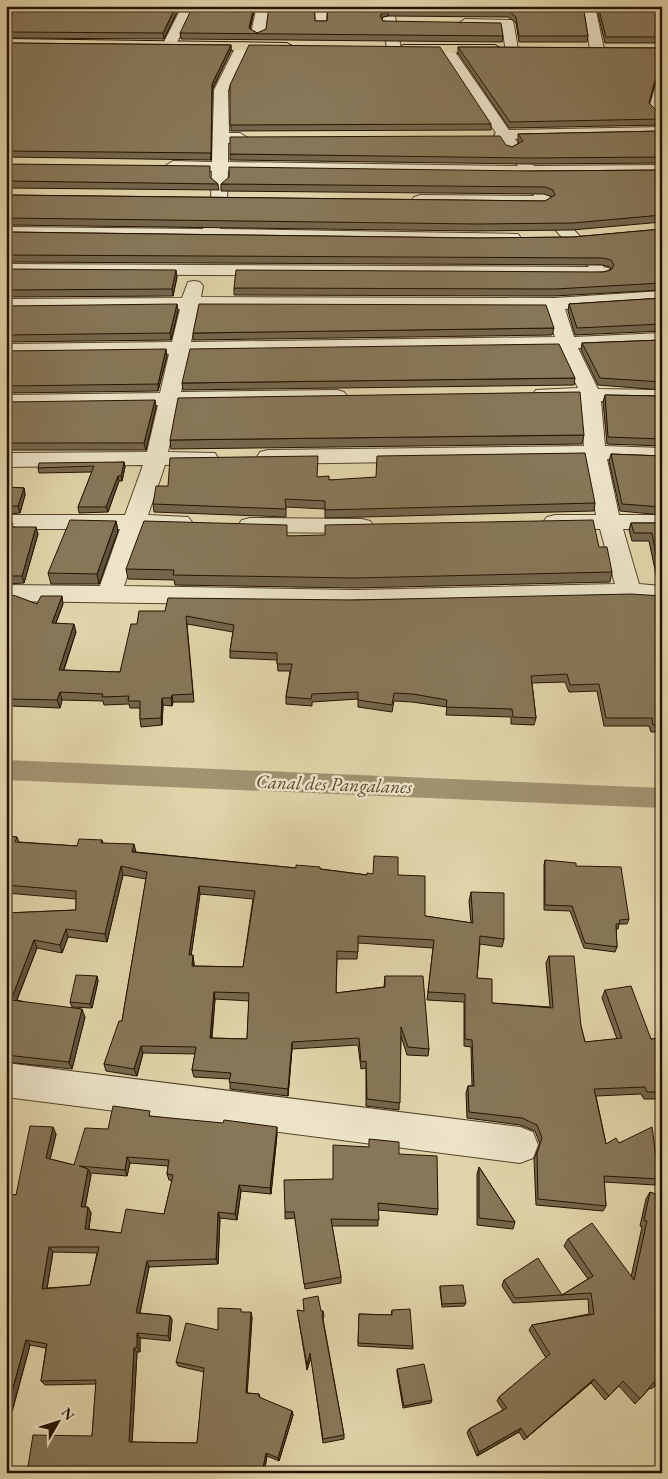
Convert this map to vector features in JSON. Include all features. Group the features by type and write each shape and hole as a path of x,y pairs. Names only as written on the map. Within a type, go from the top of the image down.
{"main road":[{"path":"6,43 300,47"},
{"path":"389,49 515,49"},
{"path":"592,49 615,49"}],"street":[{"path":"170,44 188,6"},
{"path":"258,33 263,6"},
{"path":"321,6 321,23"},
{"path":"387,6 389,49"},
{"path":"589,6 592,49"},
{"path":"388,22 408,23"},
{"path":"448,23 508,23 515,49"},
{"path":"110,593 133,521 156,459 198,270 211,233 219,199 222,167 222,90 243,46"},
{"path":"446,49 498,136 529,171 555,220 628,300 662,334"},
{"path":"498,136 662,131"},
{"path":"221,138 251,138"},
{"path":"153,166 529,171 662,170"},
{"path":"406,200 544,201"},
{"path":"6,232 525,238"},
{"path":"553,238 592,236"},
{"path":"6,268 602,272"},
{"path":"6,305 191,303 554,304 662,297"},
{"path":"554,304 566,343 590,393 595,452 609,520 629,592"},
{"path":"6,350 566,343 662,339"},
{"path":"520,394 590,393 662,396"},
{"path":"6,400 360,396"},
{"path":"6,460 595,452 662,455"},
{"path":"529,522 609,520 662,522"},
{"path":"6,522 133,521 202,523"},
{"path":"231,524 310,527 379,525"},
{"path":"6,593 355,598 629,592 662,594"},
{"path":"6,1080 520,1145"}],"building":[{"path":"6,6 176,6 163,33 6,32 6,26 13,14 9,11 6,14"},
{"path":"193,6 254,6 249,28 257,33 266,29 269,6 314,6 315,21 327,21 328,6 583,6 588,36 519,36 516,17 509,11 388,10 383,11 380,16 383,21 501,23 503,36 180,33"},
{"path":"598,6 662,6 662,37 606,37"},
{"path":"6,43 231,45 212,84 211,153 6,151"},
{"path":"249,45 440,47 491,124 230,125 230,85"},
{"path":"458,47 662,48 662,76 655,80 649,103 657,111 662,112 662,119 510,122"},
{"path":"662,131 662,157 530,158 230,154 230,137 500,136 506,145 512,147 523,141 518,134"},
{"path":"6,164 210,166 210,177 218,184 6,181"},
{"path":"229,167 530,171 662,170 662,215 573,223 478,224 6,218 6,195 545,201 555,195 553,190 545,187 221,184 229,177"},
{"path":"662,229 662,283 555,289 234,288 236,270 603,272 611,270 614,265 611,260 603,258 6,255 6,232 478,238 573,237"},
{"path":"6,269 176,270 172,289 6,290"},
{"path":"662,298 662,324 577,328 569,304"},
{"path":"177,304 170,333 6,335 6,306"},
{"path":"199,304 546,305 554,328 193,333"},
{"path":"662,340 662,382 600,378 582,343"},
{"path":"559,344 575,378 182,383 190,349"},
{"path":"166,349 158,384 6,386 6,351"},
{"path":"580,392 584,435 170,440 178,398"},
{"path":"605,395 662,396 662,439 608,437"},
{"path":"155,400 144,443 6,443 6,402"},
{"path":"585,453 595,503 325,510 325,501 285,499 286,509 153,504 156,486 168,486 170,458 318,456 317,477 329,476 329,480 376,477 377,456"},
{"path":"611,454 662,456 662,507 622,504"},
{"path":"124,462 121,476 118,476 106,507 78,507 94,466 38,468 39,463"},
{"path":"6,487 24,488 18,506 6,506"},
{"path":"70,520 116,521 97,574 48,573"},
{"path":"593,520 599,547 607,547 612,572 355,578 173,575 174,570 126,569 144,521 287,525 287,536 325,535 325,525"},
{"path":"6,522 13,523 12,527 36,527 22,576 6,576"},
{"path":"631,523 662,523 662,577 660,576 652,533 634,533"},
{"path":"6,594 37,604 41,596 62,596 52,623 74,624 59,670 120,672 131,624 137,624 139,611 165,611 168,598 355,600 631,594 662,596 662,725 653,725 652,718 606,718 599,684 570,685 567,674 531,676 536,718 513,717 512,709 446,707 447,700 413,694 394,693 392,705 358,700 358,692 312,694 311,699 286,697 292,664 277,664 277,653 230,651 234,625 186,616 193,694 172,695 171,698 162,698 161,718 140,719 140,701 128,701 129,696 102,697 103,694 60,692 57,700 9,699 6,705"},
{"path":"6,836 17,837 15,842 77,846 79,839 102,840 101,843 134,844 132,852 296,868 296,865 320,867 320,869 367,875 367,873 373,874 374,856 398,857 398,875 425,876 425,916 473,923 471,892 504,893 504,939 480,936 477,978 492,979 492,1003 553,1008 549,956 574,956 581,1026 585,1042 622,1038 605,990 631,986 651,1039 662,1038 662,1092 647,1092 645,1087 594,1089 606,1144 616,1138 619,1143 652,1127 659,1179 604,1176 606,1206 538,1199 537,1153 542,1138 537,1125 522,1118 469,1112 468,1086 474,1086 472,1040 465,1039 465,994 428,992 434,940 358,936 358,952 337,951 336,993 385,987 385,976 423,976 429,1049 408,1047 401,1027 400,1103 367,1099 366,1061 361,1062 359,1038 292,1042 288,1089 229,1082 231,1073 192,1070 196,1047 141,1046 134,1069 104,1064 119,1021 122,1021 147,872 121,866 105,934 66,929 60,945 34,940 11,1000 82,1009 69,1062 6,1055 6,913 76,910 76,891 6,885","holes":["199,886 255,891 243,967 192,966 193,955 189,955","214,992 249,993 247,1039 210,1038"]},
{"path":"545,860 576,863 576,866 621,867 629,919 620,920 619,924 616,924 617,947 585,943 572,906 545,905"},
{"path":"76,975 97,976 90,1004 70,1002"},
{"path":"113,1106 150,1111 149,1116 223,1123 224,1120 277,1127 270,1188 239,1185 235,1214 218,1212 216,1259 147,1261 136,1313 170,1316 168,1336 137,1333 137,1347 134,1348 129,1442 197,1443 204,1368 176,1362 186,1323 218,1330 218,1308 241,1309 241,1312 251,1312 246,1393 259,1394 259,1397 292,1411 278,1458 266,1453 262,1473 27,1473 33,1435 92,1436 96,1380 41,1381 47,1344 26,1340 6,1414 6,1194 16,1195 30,1126 53,1127 46,1158 74,1165 85,1128 108,1129","holes":["127,1157 169,1160 167,1174 173,1175 164,1214 126,1209 121,1233 85,1229 88,1207 81,1207 88,1169 79,1166 125,1170","49,1247 99,1247 90,1285 42,1289"]},
{"path":"369,1139 399,1142 399,1154 437,1156 438,1209 378,1203 379,1220 331,1219 341,1277 304,1284 294,1212 285,1212 284,1180 333,1179 333,1145 369,1147"},
{"path":"479,1167 515,1222 479,1218"},
{"path":"650,1192 662,1196 662,1379 656,1385 654,1382 640,1399 623,1381 609,1396 594,1379 527,1437 521,1428 479,1452 469,1429 507,1408 499,1397 550,1354 532,1325 594,1314 591,1293 562,1295 593,1276 568,1239 592,1223 634,1280 647,1221 644,1220"},
{"path":"538,1258 562,1295 515,1298 504,1280"},
{"path":"463,1285 466,1303 442,1304 440,1286"},
{"path":"318,1296 321,1311 323,1311 322,1316 344,1435 323,1439 310,1353 307,1365 297,1310 304,1311 303,1299"},
{"path":"410,1309 413,1346 358,1343 359,1314 392,1315 392,1310"},
{"path":"424,1364 432,1400 404,1406 397,1369"}],"waterway":[{"name":"Canal des Pangalanes","path":"6,770 662,798"}]}
